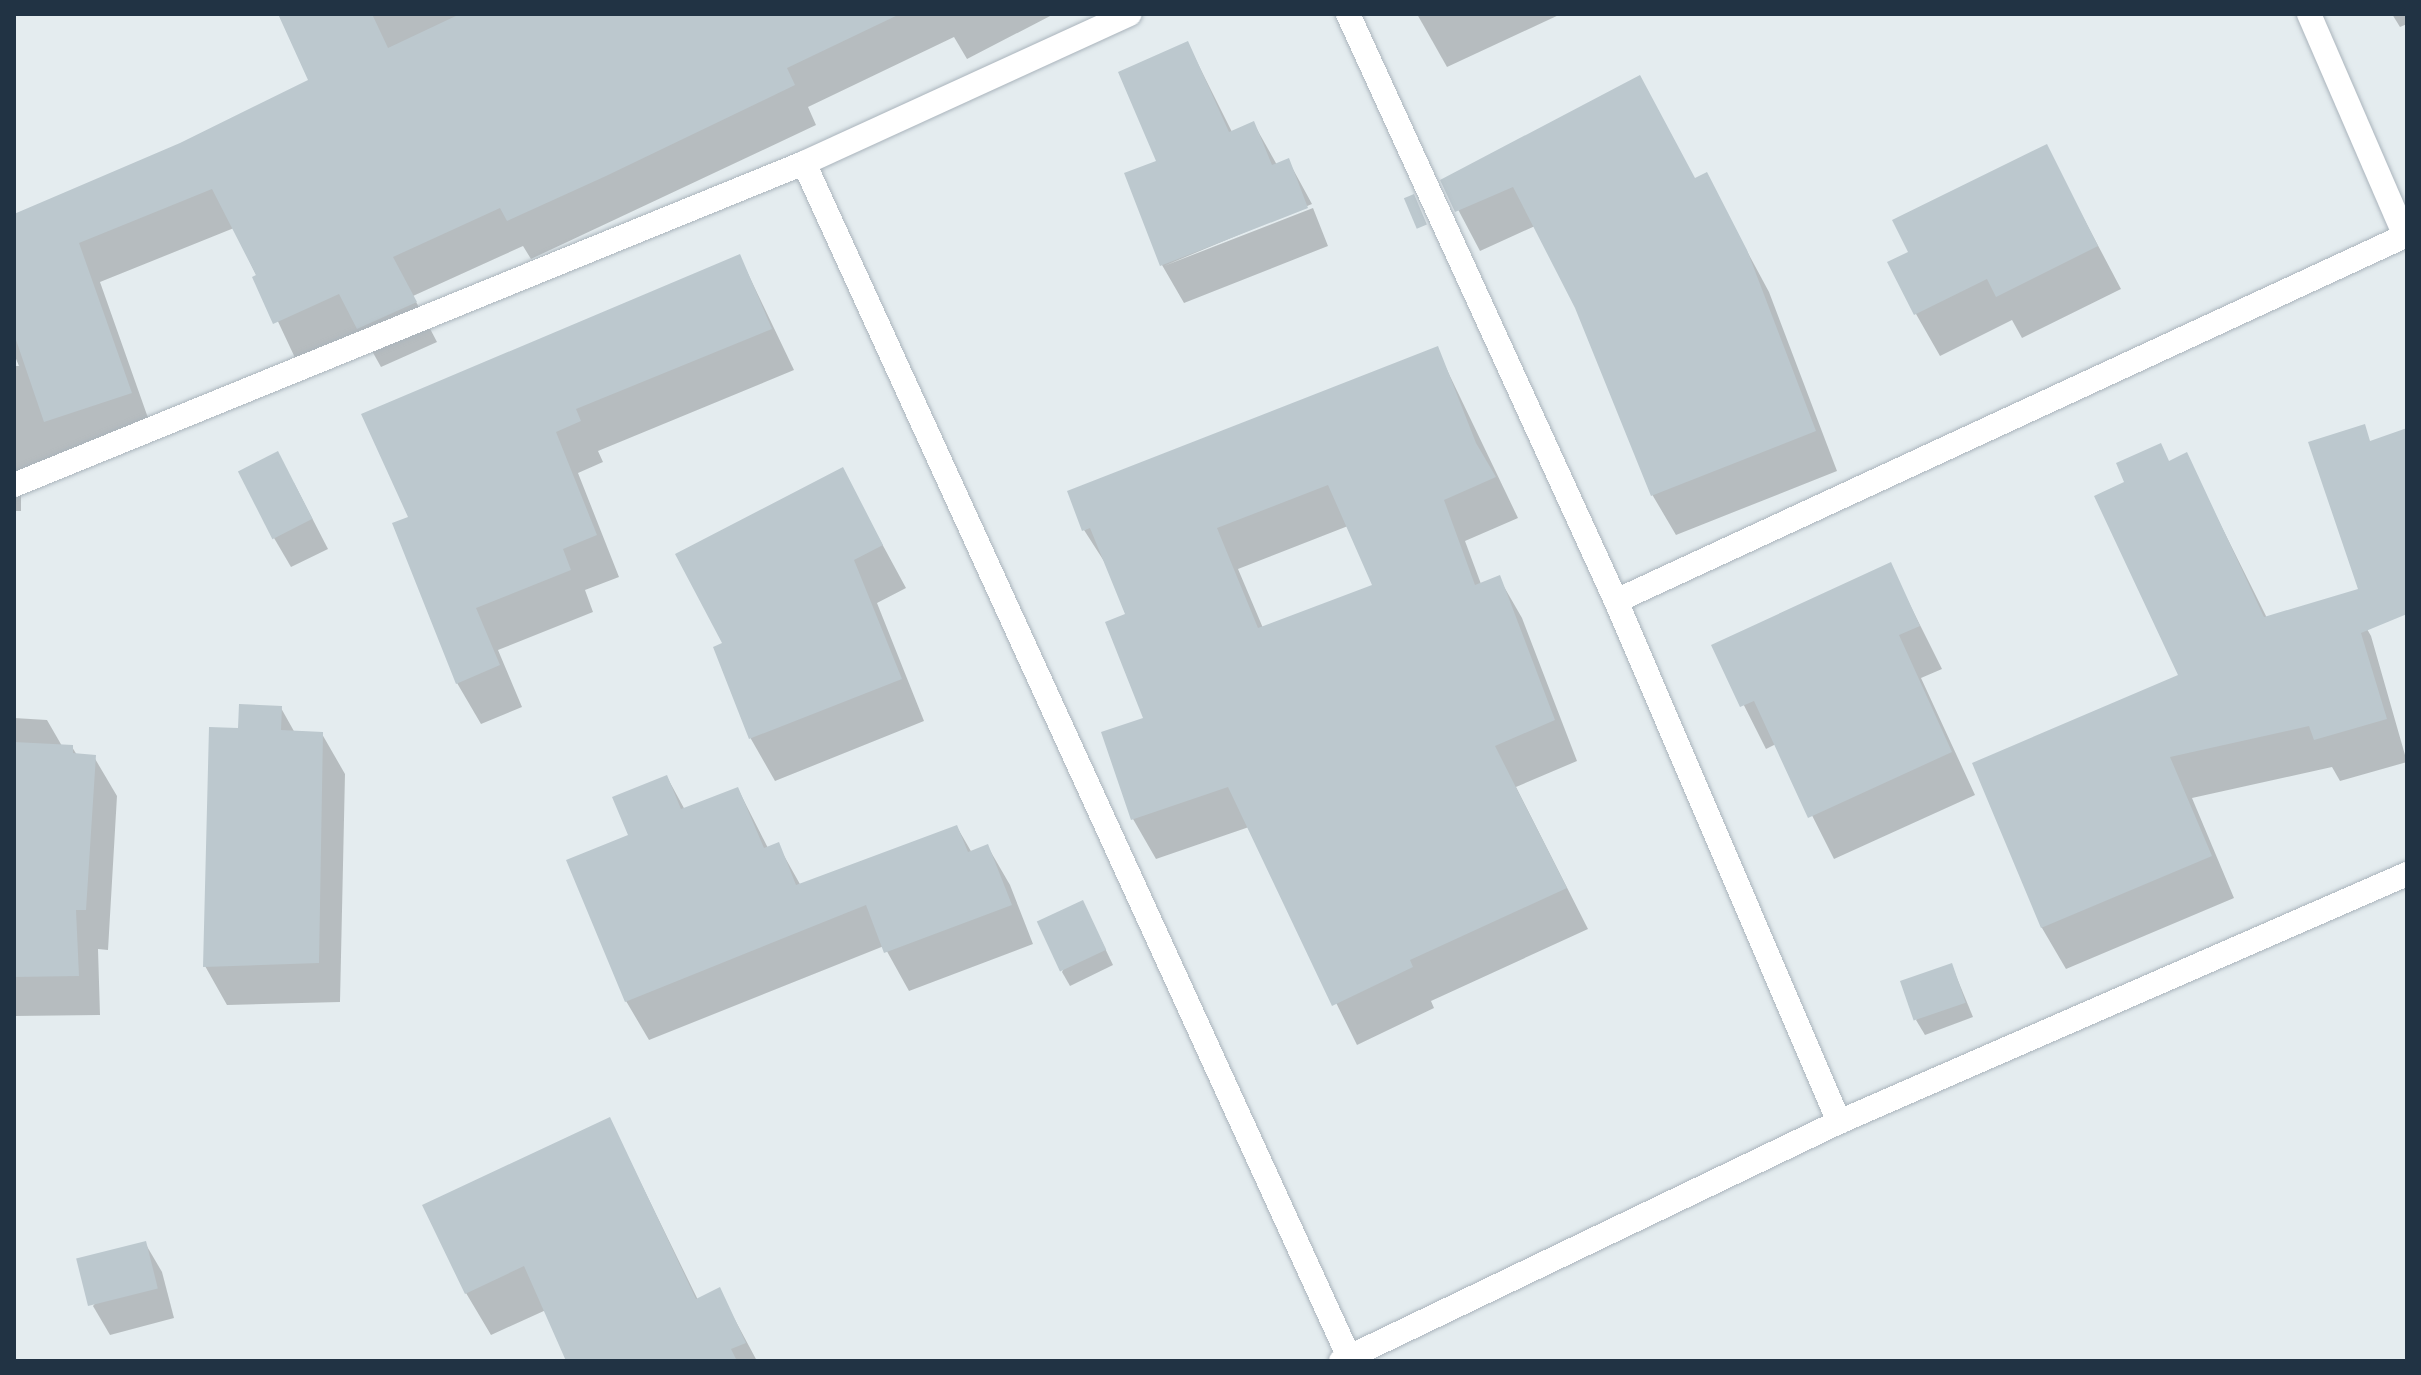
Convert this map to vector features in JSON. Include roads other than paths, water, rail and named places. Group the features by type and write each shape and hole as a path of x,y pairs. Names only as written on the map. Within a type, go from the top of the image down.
{"street":[{"path":"14,485 804,163 1129,14"},
{"path":"1348,14 1616,601 1839,1122"},
{"path":"1616,601 2406,236 2309,14"},
{"path":"804,163 1345,1359 1839,1122 2407,874"}]}
